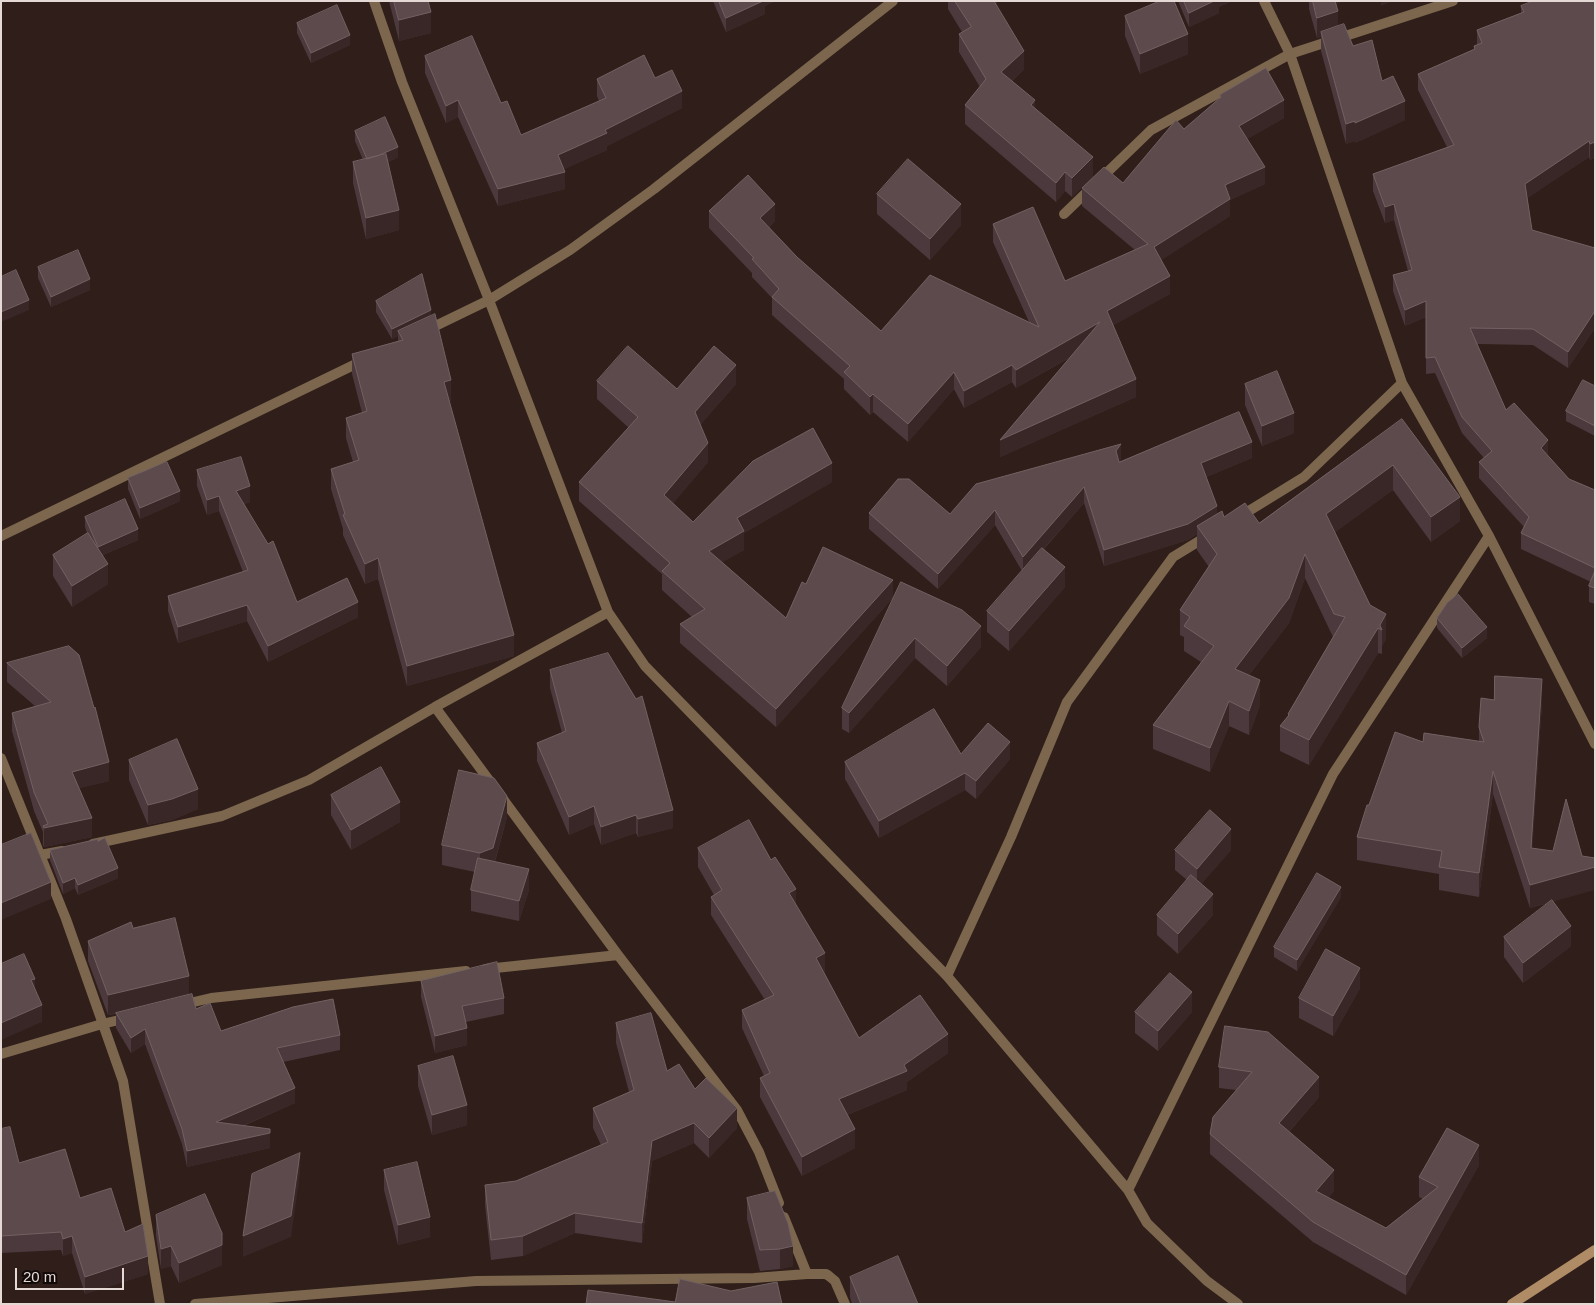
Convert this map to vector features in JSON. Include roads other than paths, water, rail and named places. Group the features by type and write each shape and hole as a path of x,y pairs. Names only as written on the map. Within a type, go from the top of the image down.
{"main road":[{"path":"1512,1304 1595,1250"}],"street":[{"path":"374,1 402,82 489,300 608,612 645,666 946,976 1128,1190 1146,1222 1207,1281 1238,1304"},
{"path":"418,334 489,300 570,250 654,189 893,1"},
{"path":"1264,1 1290,54 1402,383 1489,536 1595,744"},
{"path":"1064,214 1151,130 1290,54 1453,1"},
{"path":"1,536 374,356"},
{"path":"1230,522 1304,477 1402,383"},
{"path":"946,976 1011,837 1067,702 1173,557 1214,532"},
{"path":"1128,1190 1333,774 1489,536"},
{"path":"88,845 222,816 309,780 435,707 608,612"},
{"path":"435,707 618,955 736,1110 759,1152 807,1274"},
{"path":"1,758 66,919 123,1081 160,1304"},
{"path":"40,855 68,849"},
{"path":"175,1007 211,998 618,955"},
{"path":"1,1054 139,1015"},
{"path":"195,1304 476,1281 754,1278 807,1274 826,1274 829,1276 835,1281 845,1304"}]}
